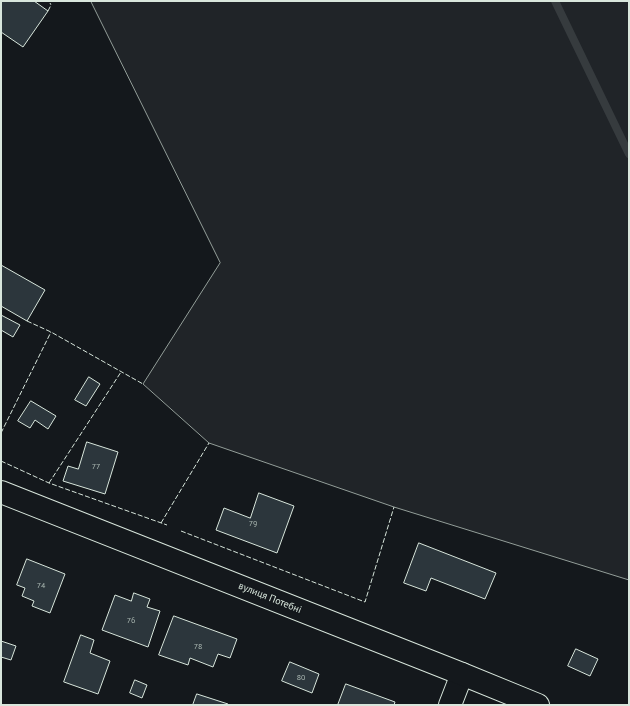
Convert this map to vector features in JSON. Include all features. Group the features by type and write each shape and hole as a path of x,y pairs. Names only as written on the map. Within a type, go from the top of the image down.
{"street":[{"name":"вулиця Потебні","path":"1,492 538,705"},
{"path":"450,705 462,674"}],"shaded area":[{"path":"91,1 629,1 629,580 394,507 209,443 143,384 220,263"}],"building":[{"path":"1,1 34,1 48,11 23,47 1,32"},
{"path":"1,265 45,290 27,321 1,306"},
{"path":"1,315 20,325 13,337 1,330"},
{"path":"89,377 100,384 86,406 75,400"},
{"path":"31,401 56,416 48,429 35,420 30,428 18,421"},
{"path":"87,442 118,452 105,494 63,481 68,466 78,469"},
{"path":"259,493 294,506 277,553 216,530 224,508 250,518"},
{"path":"419,543 496,573 485,599 431,578 426,591 404,583"},
{"path":"27,559 65,574 50,613 32,606 34,601 22,596 25,588 17,585"},
{"path":"134,593 150,599 147,607 160,611 148,647 102,630 115,595 131,601"},
{"path":"174,616 237,639 230,658 218,654 213,667 190,658 188,665 159,655"},
{"path":"81,635 94,640 90,653 110,661 98,694 64,682"},
{"path":"1,641 16,646 11,660 1,657"},
{"path":"576,649 598,659 590,676 568,666"},
{"path":"290,662 319,674 312,693 282,681"},
{"path":"135,680 147,685 142,698 130,693"},
{"path":"346,684 395,702 394,705 338,705"},
{"path":"197,694 228,704 228,705 193,705"}],"waterway":[{"path":"555,1 629,154"}],"fence":[{"path":"48,11 51,5 50,3"},
{"path":"27,321 51,332 143,384"},
{"path":"1,433 51,332"},
{"path":"49,483 121,372"},
{"path":"161,523 209,443"},
{"path":"1,461 49,483 167,525"},
{"path":"181,531 365,602 394,507"}]}
